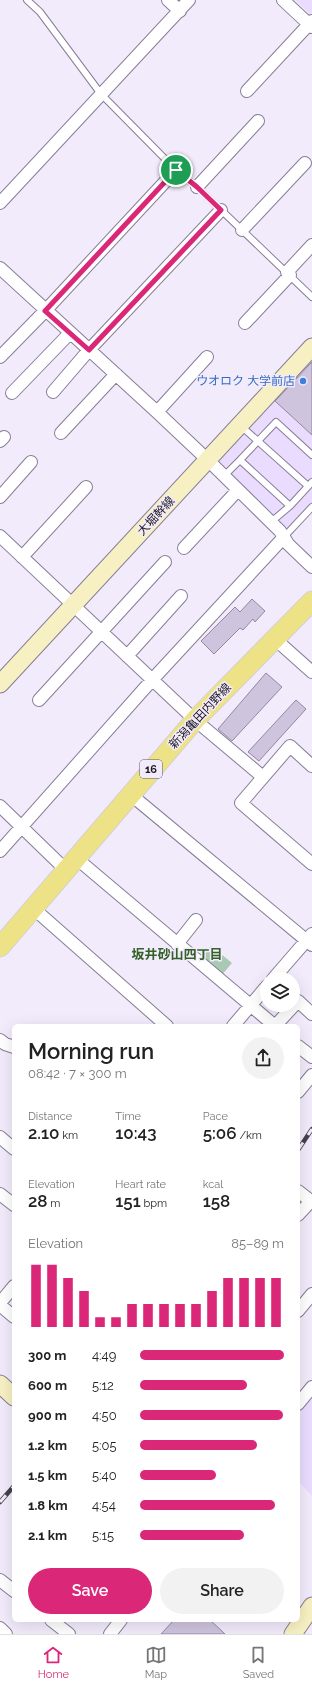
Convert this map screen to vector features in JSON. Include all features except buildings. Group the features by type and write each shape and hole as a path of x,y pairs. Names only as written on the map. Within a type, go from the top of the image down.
{"main road":[{"name":"新潟亀田内野線","path":"0,947 195,720 312,601"}],"street":[{"path":"168,0 180,11"},
{"path":"0,203 190,0"},
{"path":"247,91 311,24 283,0"},
{"path":"197,187 258,121"},
{"path":"242,230 305,163"},
{"path":"0,357 45,311 176,170"},
{"path":"53,392 89,350 221,210"},
{"path":"245,323 312,245"},
{"path":"0,268 45,311 157,412 224,476 271,522 288,544 312,567"},
{"path":"12,392 70,333"},
{"name":"大堀幹線","path":"0,684 312,347"},
{"path":"157,412 207,357"},
{"path":"61,433 116,374"},
{"path":"0,497 31,462"},
{"path":"22,557 86,487"},
{"path":"184,548 238,490"},
{"path":"0,536 195,720 263,777"},
{"path":"0,851 152,680 284,537"},
{"path":"39,700 165,562"},
{"path":"127,656 181,596"},
{"path":"275,639 312,672"},
{"path":"312,766 290,746 241,803 312,864"},
{"path":"130,794 310,939 279,972"},
{"path":"0,806 21,826 177,944 273,1024"},
{"path":"33,908 164,1024"},
{"path":"177,944 196,920"},
{"path":"235,1024 260,995"},
{"path":"277,1024 298,1001 312,1014"},
{"path":"0,1040 5,1044 12,1046"},
{"path":"300,1048 312,1057"},
{"path":"300,1090 312,1075"},
{"path":"0,1137 12,1146"},
{"path":"300,1193 311,1202 300,1213"},
{"path":"0,1194 12,1203"},
{"path":"300,1309 312,1294"},
{"path":"4,1295 12,1313"},
{"path":"0,1384 12,1394"},
{"path":"300,1402 312,1387"},
{"path":"0,1580 12,1589"},
{"path":"295,1629 312,1606"},
{"path":"54,1622 69,1634"},
{"path":"110,1634 119,1622"},
{"path":"0,1628 6,1634"}],"lane":[{"path":"27,0 40,12 101,94 176,170 197,187 312,297"},
{"path":"224,476 276,422 312,455"},
{"path":"240,426 310,484 290,506 271,522"},
{"path":"240,460 290,506"},
{"path":"284,537 312,507"}],"shaded area":[{"path":"295,0 312,0 312,12 310,14"},
{"path":"312,359 312,503 288,529 216,460"},
{"path":"312,1396 312,1496 300,1483 300,1411"}],"green space":[{"path":"211,946 232,963 221,976 201,959"}],"railway":[{"path":"300,1147 312,1129"},
{"path":"0,1502 12,1488"}],"place":[{"name":"ウオロク 大学前店","path":"303,381"}],"district":[{"name":"坂井砂山四丁目","path":"177,954"}],"route":[{"path":"176,170 197,187 221,210 89,350 45,311 176,170"}]}
